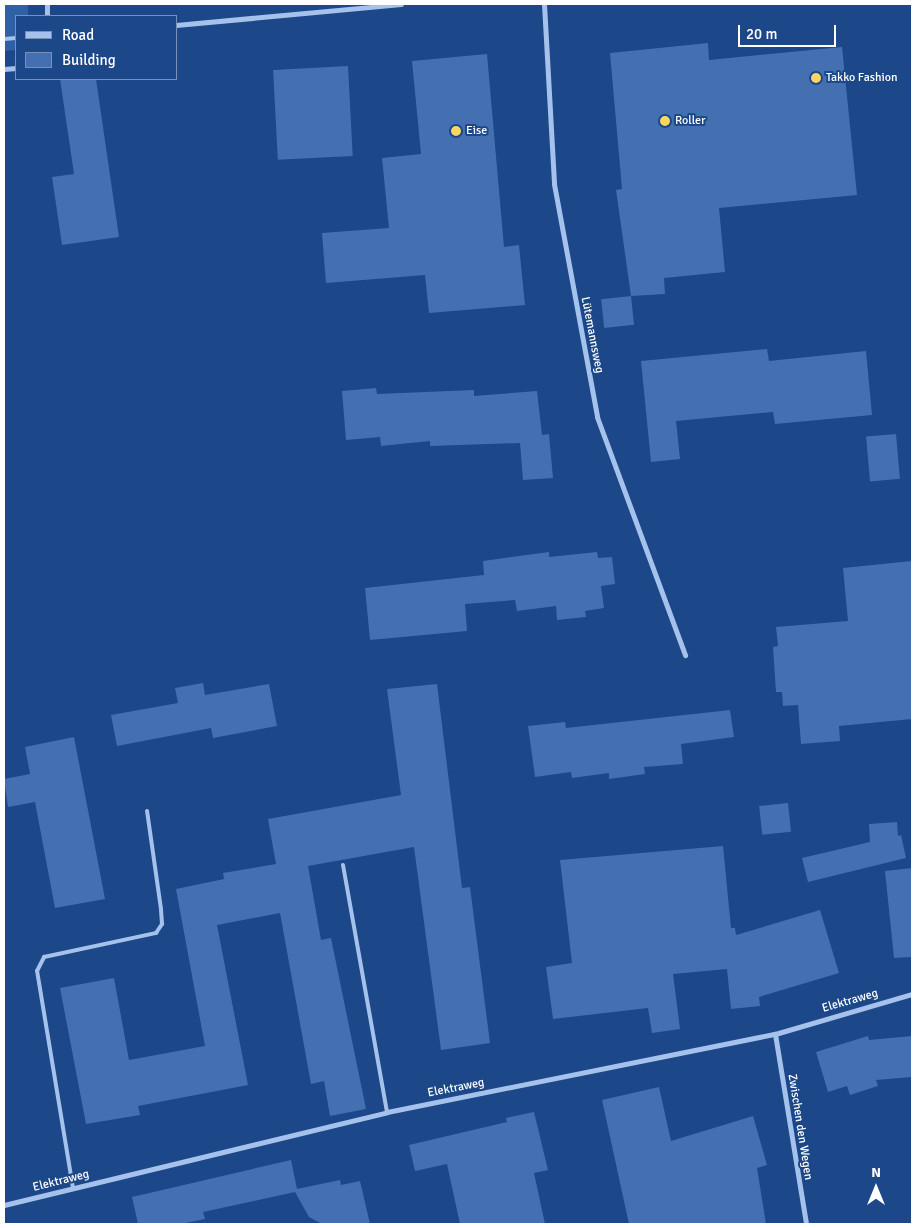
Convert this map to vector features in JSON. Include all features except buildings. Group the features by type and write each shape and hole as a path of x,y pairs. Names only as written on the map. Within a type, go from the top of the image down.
{"street":[{"path":"178,25 401,4"},
{"name":"Lütemannsweg","path":"544,4 554,184 597,417 685,655"},
{"name":"Elektraweg","path":"4,1205 386,1112 774,1034 912,994"},
{"name":"Zwischen den Wegen","path":"774,1034 806,1224"}],"lane":[{"path":"73,1188 37,971 44,957 156,933 162,924 162,916 146,811"},
{"path":"344,865 386,1112"}],"shaded area":[{"path":"4,4 28,4 28,15 15,15 15,50 4,51"}],"place":[{"name":"Takko Fashion","path":"816,78"},
{"name":"Roller","path":"665,121"},
{"name":"Eise","path":"456,131"}]}
